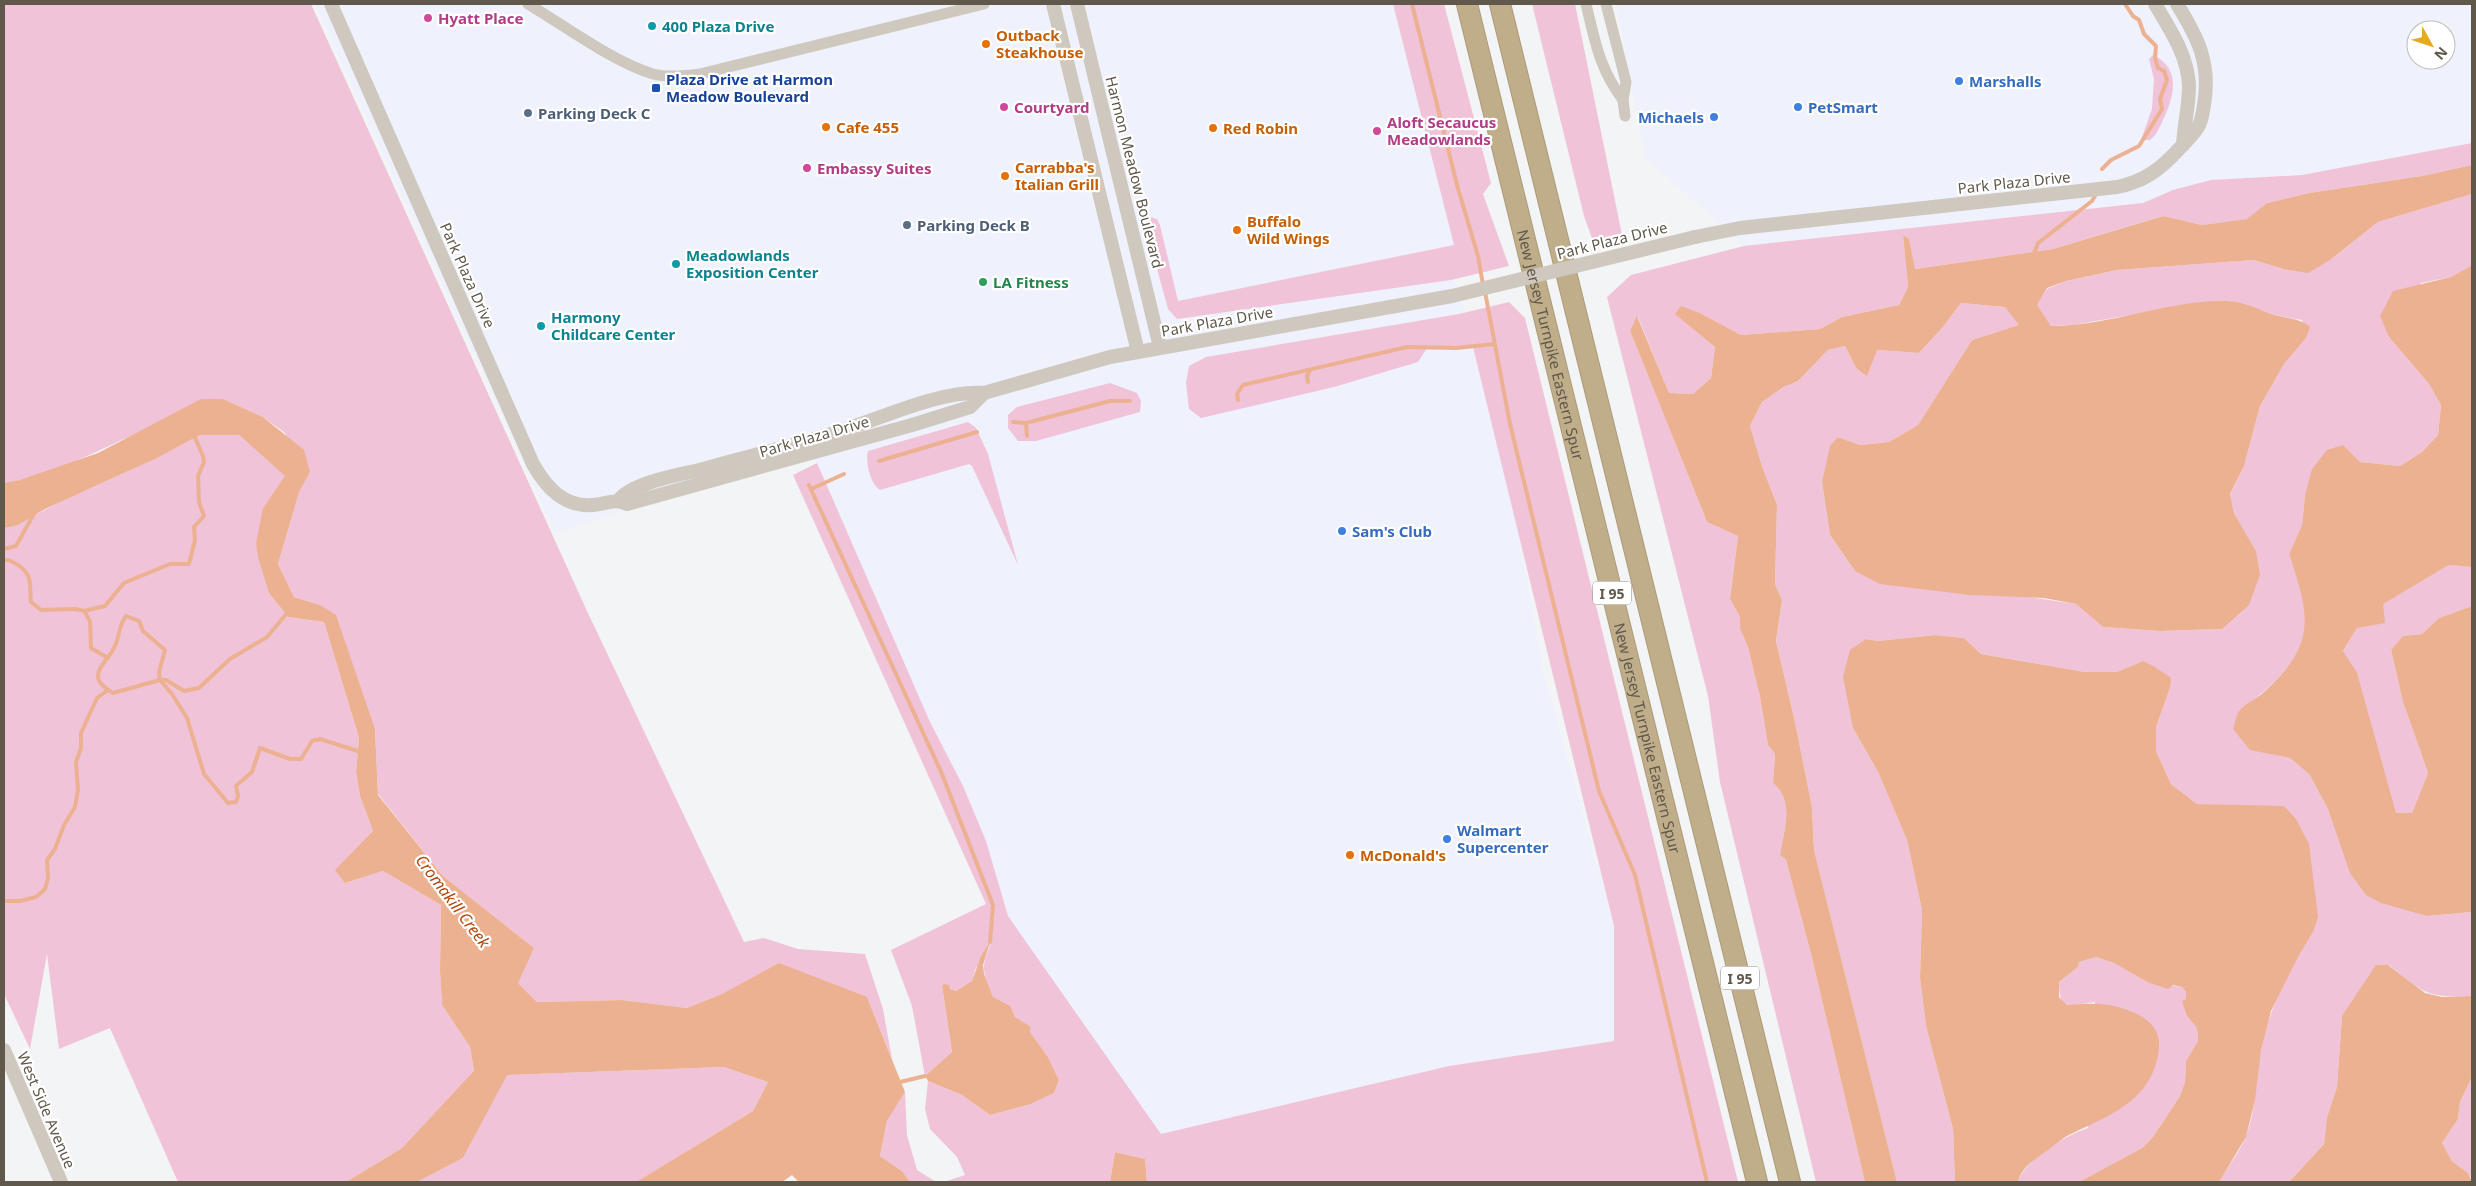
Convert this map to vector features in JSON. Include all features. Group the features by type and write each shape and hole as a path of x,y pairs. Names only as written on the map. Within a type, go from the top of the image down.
{"highway":[{"name":"New Jersey Turnpike Eastern Spur","path":"1468,4 1757,1182"},
{"name":"I 95","path":"1500,4 1790,1182"}],"street":[{"name":"Park Plaza Drive","path":"331,4 543,483 562,498 592,505 619,500 627,504 847,444 970,406 984,392"},
{"path":"528,4 621,60 654,74 673,76 700,74 984,4"},
{"path":"1053,4 1138,352"},
{"name":"Harmon Meadow Boulevard","path":"1077,4 1160,348"},
{"path":"1586,4 1597,51 1608,80 1623,100"},
{"path":"1606,4 1626,82 1623,100 1625,116"},
{"path":"2155,4 2175,39 2186,64 2189,101 2184,121 2183,145"},
{"name":"Park Plaza Drive","path":"619,500 625,492 840,431 904,409 968,391 984,392 1110,357 1452,296 1695,237 1740,228 2117,187 2137,182 2154,173 2183,145 2199,126 2206,92 2207,75 2203,55 2193,30 2177,4"},
{"path":"840,431 847,444"},
{"name":"West Side Avenue","path":"4,1050 61,1182"}],"shaded area":[{"path":"4,4 311,4 587,611 744,942 764,938 798,949 865,954 883,1009 892,1059 867,997 724,993 687,1008 622,1000 537,1002 517,982 534,948 443,876 378,794 375,729 320,605 294,597 278,564 299,491 310,472 284,432 263,417 223,399 158,424 55,470 4,483"},
{"path":"315,4 1393,4 1454,245 1447,248 1510,485 1544,675 1614,926 1614,1041 1449,1066 1161,1135 1008,916 986,841 963,786 930,722 811,449 555,533"},
{"path":"1393,4 1444,4 1491,183 1483,194 1509,266 1451,280 1177,319 1168,309 1146,229 1151,217 1157,219 1160,225 1178,301 1454,245"},
{"path":"1532,4 1575,4 1622,235 1593,241 1584,216"},
{"path":"1616,4 2472,4 2472,143 2302,175 2211,180 2173,190 2143,203 1744,246 1645,157"},
{"path":"2153,55 2168,68 2173,84 2170,102 2158,131 2150,140 2144,140 2142,137 2152,109 2154,79 2149,59"},
{"path":"2472,143 2472,165 2422,176 2309,193 2267,203 2248,219 2202,225 2162,216 2053,249 1914,269 1909,239 1903,235 1908,287 1899,305 1842,317 1820,329 1741,335 1702,314 1676,314 1715,347 1711,378 1693,394 1669,393 1638,317 1630,331 1707,522 1738,536 1730,599 1740,617 1740,629 1748,647 1760,697 1768,745 1775,754 1773,783 1780,790 1786,807 1780,855 1786,860 1811,954 1865,1182 1816,1182 1720,782 1708,696 1607,297 1631,275 1744,246 2143,203 2173,190 2211,180 2302,175"},
{"path":"2472,194 2472,265 2451,277 2421,283 2389,337 2429,384 2441,405 2438,435 2422,452 2400,466 2360,462 2305,495 2302,525 2289,554 2299,582 2304,604 2306,615 2305,633 2301,645 2288,667 2260,695 2239,711 2250,749 2290,758 2309,774 2328,809 2339,839 2427,916 2472,912 2472,996 2444,996 2426,992 2389,965 2342,1016 2337,1087 2327,1117 2324,1144 2289,1182 2219,1182 2240,1148 2250,1125 2261,1050 2269,1018 2281,988 2313,932 2240,806 2197,804 2171,784 2156,751 2156,727 2170,688 2143,661 2117,672 2085,672 1981,654 1964,638 1935,635 1878,641 1866,639 1853,728 1878,772 1907,840 1922,910 1920,978 1926,1026 1953,1129 1955,1182 1897,1182 1814,850 1812,807 1776,641 1782,600 1775,584 1777,505 1762,466 1750,426 1762,402 1783,386 1798,381 1828,350 1845,346 1856,368 1877,350 1919,353 1943,327 1961,303 2005,307 2020,325 1972,340 1918,425 1889,442 1860,445 1838,437 1822,482 1830,535 1855,571 2076,604 2103,627 2160,631 2222,629 2256,551 2234,513 2230,495 2244,466 2260,406 2284,364 2306,338 2302,320 2279,316 2229,301 2193,304 2073,325 2051,326 2036,305 2047,289 2066,281 2117,270 2254,260 2283,269 2330,260 2378,222"},
{"path":"1509,302 1525,318 1738,1182 1147,1182 1145,1159 1115,1152 1110,1182 944,1182 965,1175 957,1157 930,1129 925,1109 928,1081 962,1095 990,1115 1031,1104 1054,1093 1059,1080 1048,1057 1030,1032 1030,1026 1015,1017 1009,1007 993,997 984,970 985,959 991,943 975,970 972,981 956,991 942,986 952,1052 925,1076 912,1006 891,950 986,904 793,475 817,463 930,722 963,786 986,841 1008,916 1161,1134 1449,1066 1614,1041 1614,926 1473,347 1427,348 1418,362 1334,387 1201,418 1189,409 1186,383 1189,366 1206,357 1459,314"},
{"path":"1110,383 1137,393 1141,401 1140,412 1036,441 1018,441 1008,428 1008,415 1017,407"},
{"path":"968,422 976,428 988,454 1018,565 972,466 969,464 880,490 871,478 868,466 868,451"},
{"path":"200,435 239,435 286,476 263,508 269,593 288,617 324,622 359,738 356,772 360,796 373,831 345,883 383,871 441,905 440,971 442,1005 470,1047 474,1072 402,1148 346,1182 178,1182 110,1028 59,1049 47,954 30,1049 4,994 4,528 148,462"},
{"path":"2449,565 2472,567 2472,606 2439,618 2422,634 2403,636 2391,650 2403,702 2428,773 2412,813 2396,814 2343,651 2357,628 2382,604"},
{"path":"2096,957 2114,963 2147,982 2182,987 2186,992 2187,1016 2197,1028 2198,1041 2186,1061 2185,1082 2180,1096 2153,1137 2142,1148 2079,1182 2018,1182 2022,1173 2029,1165 2047,1149 2069,1136 2088,1128 2095,1002 2073,1005 2064,1003 2061,999 2059,982 2078,967 2079,962"},
{"path":"724,1067 768,1082 753,1111 636,1182 417,1182 463,1158 506,1075"},
{"path":"2472,1077 2472,1180 2468,1173 2452,1161 2442,1143 2458,1119 2460,1102"},
{"path":"905,1092 907,1135 917,1170 936,1182 910,1182 902,1171 880,1156 887,1121"}],"water":[{"path":"2472,165 2472,194 2378,222 2330,260 2308,273 2283,269 2254,260 2117,270 2066,281 2047,288 2037,305 2051,326 2095,322 2184,304 2228,301 2298,320 2310,327 2306,338 2284,364 2260,406 2244,466 2230,494 2234,513 2256,551 2260,575 2249,605 2222,629 2160,631 2103,627 2076,604 2044,598 1970,595 1880,584 1855,571 1830,535 1822,482 1830,446 1838,437 1860,445 1889,442 1918,425 1972,340 2019,325 2005,307 1961,303 1943,327 1919,353 1877,350 1867,376 1856,368 1845,346 1828,350 1798,381 1783,387 1762,402 1750,426 1762,466 1777,505 1775,584 1782,600 1776,641 1812,807 1814,850 1897,1182 1865,1182 1811,954 1786,860 1780,855 1786,807 1780,790 1773,783 1775,754 1768,745 1760,697 1748,647 1740,629 1740,617 1730,599 1738,536 1707,522 1630,331 1637,316 1669,393 1693,394 1711,378 1715,347 1675,314 1681,306 1702,314 1741,335 1820,329 1842,317 1899,305 1908,287 1903,235 1909,239 1915,269 2053,249 2163,216 2202,225 2247,219 2267,203 2309,193 2422,176"},
{"path":"2472,265 2472,567 2449,565 2383,604 2385,623 2357,628 2343,651 2357,673 2396,813 2412,813 2428,773 2403,702 2391,650 2403,636 2422,634 2439,618 2472,606 2472,912 2427,916 2381,903 2366,895 2350,873 2328,809 2309,774 2290,758 2250,750 2233,729 2239,711 2281,675 2301,644 2304,612 2289,554 2302,525 2305,495 2312,469 2327,450 2343,445 2360,462 2400,466 2422,452 2438,435 2441,405 2429,384 2389,337 2380,316 2393,291 2451,277"},
{"name":"Cromakill Creek","path":"201,399 223,399 263,417 304,450 310,472 299,492 278,564 294,597 320,605 336,615 375,729 378,795 443,876 534,948 518,983 537,1002 622,1000 687,1008 724,993 779,963 867,997 905,1092 887,1121 880,1156 902,1171 910,1182 799,1182 792,1175 782,1182 636,1182 753,1111 768,1082 724,1067 507,1075 463,1158 417,1182 346,1182 402,1148 474,1071 470,1047 442,1005 440,971 441,905 383,871 345,883 335,870 373,831 360,796 356,772 359,738 324,622 288,617 269,593 258,557 256,543 263,508 285,476 239,435 200,435 157,458 45,509 18,525 4,528 4,483 20,480 98,453"},
{"path":"1935,635 1964,638 1981,654 2085,672 2117,672 2143,661 2155,667 2171,678 2170,688 2156,727 2156,751 2171,784 2197,804 2284,806 2296,819 2309,844 2318,917 2313,932 2298,957 2271,1011 2261,1050 2255,1100 2246,1137 2219,1182 2079,1182 2142,1148 2153,1137 2180,1096 2185,1082 2186,1061 2198,1041 2197,1028 2187,1016 2182,1001 2186,999 2186,992 2182,987 2173,985 2168,989 2147,982 2114,963 2096,957 2079,962 2078,967 2059,982 2059,997 2067,1005 2091,1004 2122,1008 2136,1013 2151,1024 2157,1034 2159,1046 2156,1064 2150,1079 2130,1102 2104,1118 2066,1137 2032,1161 2022,1172 2018,1182 1955,1182 1953,1129 1926,1026 1920,978 1922,910 1907,840 1878,772 1853,728 1843,677 1850,650 1866,639 1878,641"},
{"path":"990,942 983,965 984,974 993,997 1010,1006 1015,1017 1030,1026 1030,1032 1048,1057 1059,1080 1054,1093 1031,1104 990,1115 962,1095 928,1081 925,1076 952,1052 942,986 944,984 949,985 950,989 956,991 972,981 981,956"},
{"path":"2376,965 2388,965 2425,993 2442,997 2472,996 2472,1077 2460,1102 2458,1119 2442,1143 2452,1161 2468,1173 2472,1182 2289,1182 2324,1144 2327,1117 2337,1087 2342,1016"},
{"path":"1115,1152 1145,1159 1147,1182 1110,1182"}],"waterway":[{"path":"1412,4 1457,185 1478,256 1483,285"},
{"path":"2102,169 2111,160 2139,146 2162,109 2160,99 2167,80 2164,71 2158,68 2155,58 2156,46 2144,34 2139,20 2133,16 2125,4"},
{"path":"2034,254 2038,243 2092,201 2095,196"},
{"path":"1485,292 1510,424 1599,791 1635,875 1707,1182"},
{"path":"1238,400 1237,394 1243,385 1407,347 1456,348 1494,344"},
{"path":"1308,382 1307,376 1310,370"},
{"path":"1013,422 1026,423 1110,401 1130,401"},
{"path":"1026,423 1027,436"},
{"path":"879,461 977,432"},
{"path":"108,658 91,648 90,621 84,611 105,606 124,583 170,564 189,564 195,540 194,527 204,516 199,502 198,476 204,462 193,433"},
{"path":"811,489 844,474"},
{"path":"809,485 942,774 993,905 990,942"},
{"path":"4,549 16,546 35,512"},
{"path":"4,560 15,563 25,571 30,581 31,602 41,610 75,609 84,611"},
{"path":"288,612 267,637 230,659 199,688 184,691 166,680 160,680 113,693 103,686 98,679 100,669 114,648 126,616 139,621 143,631 165,650 159,672 160,680 172,694 187,718 204,774 228,803 236,802 238,796 236,786 252,772 260,748 290,759 301,759 312,741 320,739 361,752"},
{"path":"4,901 20,901 36,897 45,889 48,878 47,860 55,849 64,825 75,807 78,790 76,762 81,748 81,733 97,698 108,690"},
{"path":"896,1083 925,1076"}],"place":[{"name":"Hyatt Place","path":"428,18"},
{"name":"400 Plaza Drive","path":"652,26"},
{"name":"Outback Steakhouse","path":"986,44"},
{"name":"Marshalls","path":"1959,81"},
{"name":"Plaza Drive at Harmon Meadow Boulevard","path":"656,88"},
{"name":"Courtyard","path":"1004,107"},
{"name":"PetSmart","path":"1798,107"},
{"name":"Parking Deck C","path":"528,113"},
{"name":"Michaels","path":"1714,117"},
{"name":"Cafe 455","path":"826,127"},
{"name":"Red Robin","path":"1213,128"},
{"name":"Aloft Secaucus Meadowlands","path":"1377,131"},
{"name":"Embassy Suites","path":"807,168"},
{"name":"Carrabba's Italian Grill","path":"1005,176"},
{"name":"Parking Deck B","path":"907,225"},
{"name":"Buffalo Wild Wings","path":"1237,230"},
{"name":"Meadowlands Exposition Center","path":"676,264"},
{"name":"LA Fitness","path":"983,282"},
{"name":"Harmony Childcare Center","path":"541,326"},
{"name":"Sam's Club","path":"1342,531"},
{"name":"Walmart Supercenter","path":"1447,839"},
{"name":"McDonald's","path":"1350,855"}]}
